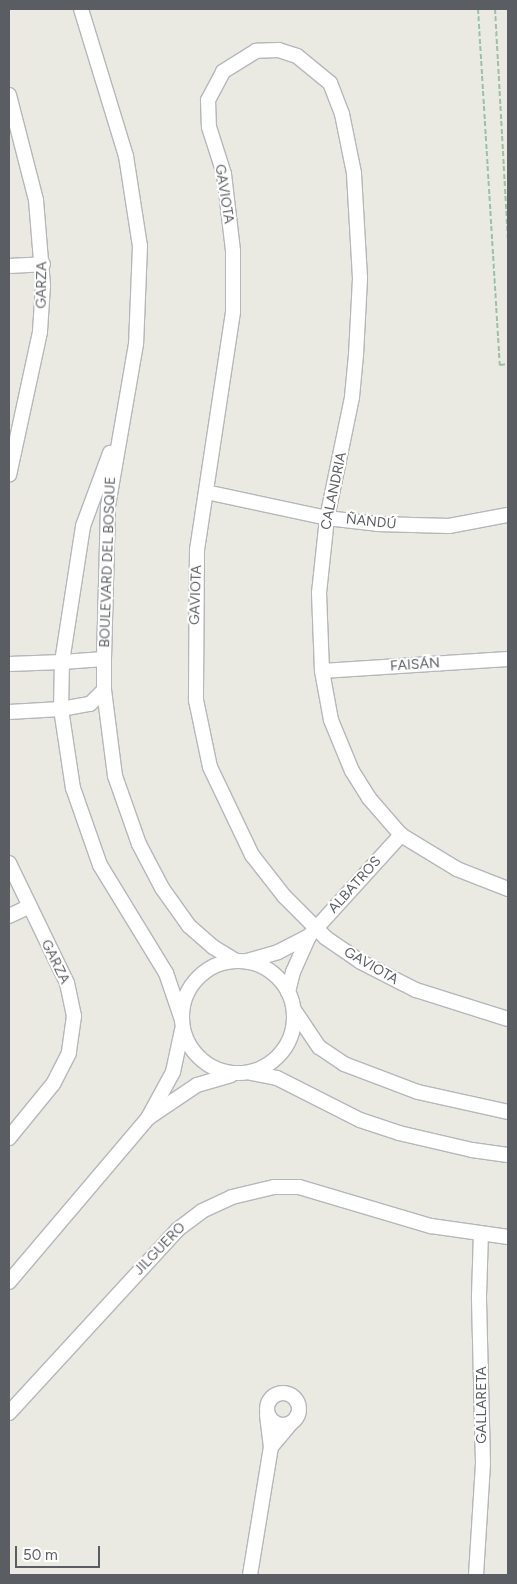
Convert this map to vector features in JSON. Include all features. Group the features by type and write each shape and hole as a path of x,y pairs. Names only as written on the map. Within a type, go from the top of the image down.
{"street":[{"name":"BOULEVARD DEL BOSQUE","path":"81,9 123,147 140,246 136,344 117,437 108,506 104,690"},
{"name":"GAVIOTA","path":"267,50 248,54 230,65 217,80 208,100 210,127 224,174 232,251 233,312 197,549 194,665 196,700 210,767 252,855 312,932 395,981 448,1002 508,1018"},
{"name":"CALANDRIA","path":"267,50 297,56 330,83 342,114 354,173 360,278 358,335 352,397 327,518 320,593 322,672 331,720 345,758 369,798 401,835 457,869 508,889"},
{"name":"GARZA","path":"9,95 36,200 43,264 40,332 30,383 19,420 9,476"},
{"path":"9,266 43,264"},
{"name":"BOULEVARD DEL BOSQUE","path":"61,709 62,662 83,526 99,475 117,437"},
{"name":"ÑANDÚ","path":"206,492 327,518 430,526 508,515"},
{"path":"9,664 104,659"},
{"name":"FAISÁN","path":"322,672 508,659"},
{"path":"9,712 61,709 90,704 104,690"},
{"path":"104,690 115,776 139,844 162,888 189,926 241,961 271,971 288,992 294,1010 319,1047 344,1064 410,1090 508,1112"},
{"path":"61,709 73,788 89,840 116,893 166,973 182,1025 193,1051 206,1063 222,1071 277,1078 360,1120 399,1133 463,1149 508,1155"},
{"name":"ALBATROS","path":"312,932 401,835"},
{"name":"GARZA","path":"9,863 28,907 67,983 74,1016 69,1053 53,1084 9,1138"},
{"path":"9,916 28,907"},
{"path":"9,1282 148,1118 173,1072 182,1025 184,1001 193,983 216,965 278,952 312,932"},
{"path":"288,992 293,972 312,932"},
{"path":"148,1118 197,1085 265,1066 280,1054 293,1028 294,1010"},
{"name":"JILGUERO","path":"9,1413 177,1230 195,1215 232,1196 274,1187 299,1187 406,1219 481,1234 508,1236"},
{"name":"GALLARETA","path":"476,1575 483,1463 479,1296 481,1234"},
{"path":"250,1575 271,1447 267,1405 272,1397 281,1393 290,1395 297,1402 298,1412 271,1447"},
{"path":"267,1414 277,1424 291,1423"}],"path":[{"path":"478,9 500,365 508,364"},
{"path":"495,9 508,238"}]}
